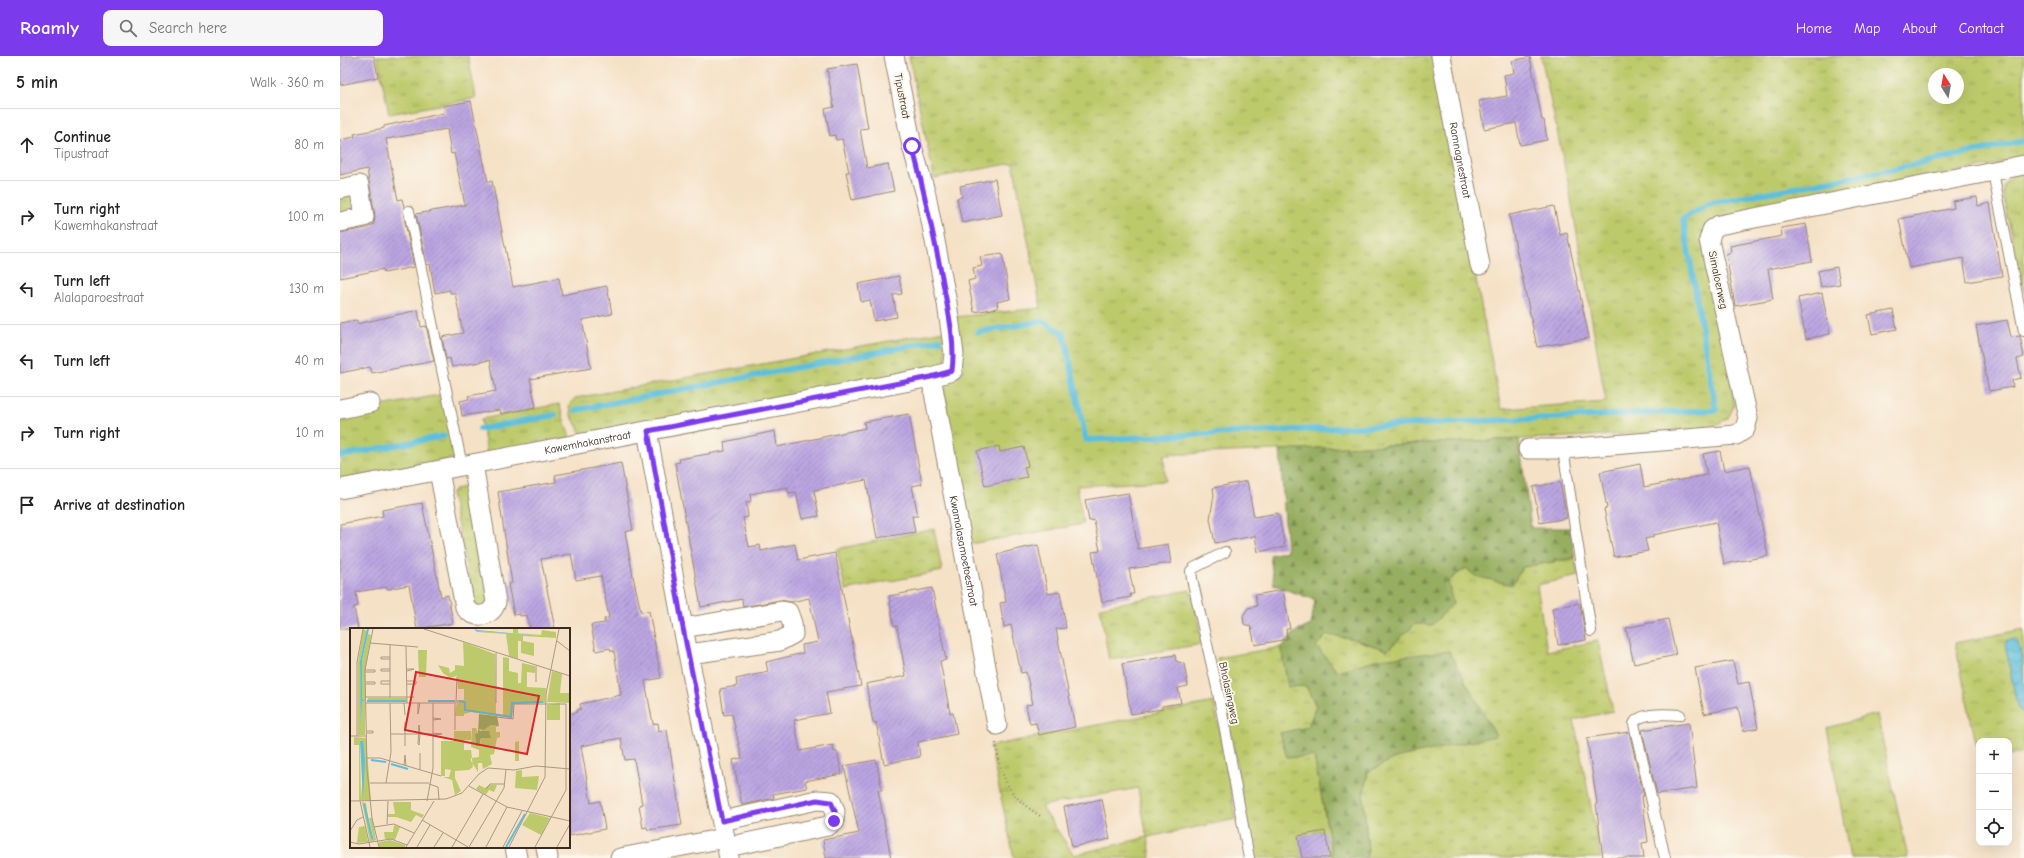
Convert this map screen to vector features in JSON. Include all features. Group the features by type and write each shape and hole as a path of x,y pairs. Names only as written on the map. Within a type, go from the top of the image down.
{"street":[{"name":"Tipustraat","path":"894,56 912,146 926,195 946,303 954,354 952,371"},
{"name":"Ramnagnestraat","path":"1441,56 1480,265"},
{"name":"Simaloerweg","path":"1528,450 1563,449 1736,435 1745,429 1748,418 1709,240 1712,230 1719,225 2024,165"},
{"path":"340,189 359,185 364,217 340,222"},
{"name":"Kawemhakanstraat","path":"340,489 931,377 952,371"},
{"name":"Kwamalasamoetoestraat","path":"931,377 997,725"},
{"path":"340,409 370,403"},
{"path":"648,431 683,628 726,841"},
{"path":"439,470 465,607 469,613 475,616 490,613 495,608 496,602 468,465"},
{"path":"683,628 782,611 788,612 792,623 793,634 780,641 689,654"},
{"path":"620,858 828,826 834,821 835,811 831,802 817,800 726,841"},
{"path":"515,848 517,858"},
{"path":"546,848 548,858"}],"lane":[{"path":"1993,172 2024,331"},
{"path":"409,212 468,465"},
{"path":"1563,449 1591,631"},
{"name":"Bholasingweg","path":"1225,552 1194,568 1191,572 1218,692 1249,858"},
{"path":"1665,858 1634,724 1635,720 1641,717 1669,714 1680,715"}],"path":[{"path":"997,725 996,741 998,759 1007,787 1017,799 1042,817"}],"green space":[{"path":"377,56 468,56 476,98 389,114"},
{"path":"909,56 1433,56 1501,409 1606,402 1568,182 1541,56 2024,56 2024,159 1712,220 1734,406 1728,418 1716,425 1700,430 1612,435 1164,455 1165,481 1077,486 1083,524 970,544 942,385 963,372 955,317 1041,308 1013,163 934,178"},
{"path":"2024,170 2024,294 2003,190 2009,179 2015,174"},
{"path":"350,194 359,205 340,219 340,195"},
{"path":"944,331 946,361 942,367 582,435 571,415 569,405 575,398"},
{"path":"444,394 456,458 340,480 340,414"},
{"path":"559,404 570,438 487,454 481,419"},
{"path":"1519,439 1531,528 1570,528 1575,558 1523,567 1512,585 1475,576 1466,568 1448,581 1453,604 1432,625 1415,624 1387,650 1350,638 1327,635 1316,646 1337,671 1379,659 1449,651 1496,736 1395,758 1368,772 1363,795 1368,851 1366,858 1333,858 1314,756 1287,758 1280,733 1308,727 1316,706 1306,686 1288,687 1281,647 1295,632 1311,625 1315,600 1274,585 1270,555 1287,551 1280,450"},
{"path":"464,487 469,489 491,603 476,613 451,493 456,489"},
{"path":"934,529 942,571 845,590 837,549"},
{"path":"1575,558 1578,576 1537,585 1547,651 1598,641 1613,711 1574,720 1601,858 1366,858 1368,851 1363,795 1368,772 1395,758 1496,735 1379,659 1337,671 1316,646 1327,635 1350,638 1387,650 1415,624 1432,625 1452,604 1447,581 1466,568 1523,567"},
{"path":"1190,590 1196,608 1202,644 1109,660 1100,607"},
{"path":"2024,629 2024,753 2012,755 2012,738 1976,738 1976,744 1955,643"},
{"path":"1281,647 1288,687 1306,686 1316,706 1308,727 1281,733 1314,756 1333,858 1254,858 1217,658"},
{"path":"1214,702 1236,819 1148,837 1151,858 1014,858 990,746","holes":["1138,788 1147,837 1074,855 1041,806"]},
{"path":"1877,714 1908,858 1850,858 1827,728"}],"water":[{"path":"2016,639 2021,653 2024,685 2024,713 2019,710 2017,706 2005,644 2007,640"}],"building":[{"path":"340,56 374,56 378,77 340,85"},
{"path":"1530,57 1547,140 1520,145 1516,123 1484,129 1479,101 1507,96 1504,75 1514,73 1512,61"},
{"path":"857,64 868,128 860,129 867,168 888,164 894,191 852,200 846,172 849,172 842,139 836,140 835,135 830,136 825,109 834,107 827,69"},
{"path":"471,101 488,182 492,181 513,287 559,278 562,295 607,286 612,314 582,320 591,368 530,379 536,407 501,414 500,410 462,416 460,401 469,399 468,396 496,391 490,360 452,367 450,358 446,359 442,337 463,333 455,293 450,293 450,290 435,293 430,264 427,265 416,214 465,205 454,153 451,154 447,129 386,139 398,200 402,199 404,207 403,212 414,267 384,273 383,269 340,278 340,233 367,228 374,224 375,216 367,169 340,175 340,140 355,137 354,134 384,128 384,126 444,113 443,106"},
{"path":"995,179 1002,215 962,223 957,198 962,197 960,186"},
{"path":"1977,197 1978,206 1990,203 2002,276 1967,282 1963,258 1909,268 1899,219 1954,208 1953,201"},
{"path":"1554,206 1560,235 1567,233 1589,338 1537,347 1509,215"},
{"path":"1806,224 1812,261 1768,269 1773,299 1735,306 1726,254 1731,252 1730,246 1782,236 1781,228"},
{"path":"1002,254 1010,299 997,302 998,308 974,312 968,281 975,279 973,268 982,266 980,257"},
{"path":"1837,267 1840,284 1821,287 1818,271"},
{"path":"899,276 902,294 893,295 897,317 874,321 870,300 861,302 858,284"},
{"path":"1822,293 1830,334 1806,339 1798,298"},
{"path":"418,310 421,327 426,326 434,361 372,373 370,367 340,373 340,323 357,320 357,324"},
{"path":"1893,310 1897,329 1872,334 1868,315"},
{"path":"2007,320 2011,337 2020,336 2024,357 2017,359 2021,378 2012,380 2013,387 1989,391 1976,326"},
{"path":"909,414 922,484 912,486 918,516 912,516 915,532 877,538 866,480 814,490 819,516 802,519 796,492 789,493 787,487 750,494 751,501 746,502 748,517 743,518 749,547 760,545 761,551 795,544 798,560 835,553 861,686 826,692 830,713 794,720 800,751 833,745 834,752 837,751 842,774 805,781 807,788 773,794 774,798 742,805 733,760 742,758 732,714 724,715 720,689 737,686 736,679 768,672 766,662 803,653 802,645 818,642 809,598 791,602 780,600 743,607 742,599 701,607 675,463 680,462 679,459 725,451 724,442 775,431 777,447 865,428 864,422"},
{"path":"999,446 1000,452 1024,447 1028,466 1024,467 1027,477 985,486 977,451"},
{"path":"1720,451 1724,471 1750,466 1768,556 1724,564 1716,522 1653,535 1653,537 1645,539 1648,551 1614,557 1604,509 1607,508 1600,472 1640,464 1644,487 1707,475 1703,454"},
{"path":"621,463 633,530 625,532 633,576 641,612 649,611 661,678 645,681 653,724 658,723 659,731 667,730 682,825 648,830 647,827 643,828 639,805 642,804 634,759 625,760 621,738 581,746 591,803 600,801 605,829 570,836 570,714 581,709 580,704 621,695 614,651 611,651 610,648 596,651 591,625 605,623 604,619 609,618 601,576 576,580 571,554 541,559 555,628 530,628 527,615 514,615 508,584 512,583 498,492 556,482 555,475"},
{"path":"1247,481 1254,517 1278,513 1285,547 1258,552 1255,536 1215,543 1210,519 1214,495 1213,488"},
{"path":"1560,482 1567,518 1540,523 1533,487"},
{"path":"1128,493 1138,549 1168,544 1171,563 1129,569 1134,594 1130,594 1131,597 1102,602 1092,552 1100,551 1094,520 1089,521 1085,500"},
{"path":"422,503 441,597 448,595 453,623 417,628 409,585 356,592 358,606 354,607 358,628 340,629 340,524 383,516 382,510"},
{"path":"1038,545 1048,594 1060,592 1066,628 1056,629 1075,727 1039,735 1036,723 1030,724 1026,705 1033,704 1026,672 1021,673 1011,625 1004,627 1000,603 1006,602 997,554"},
{"path":"932,588 946,660 940,661 950,713 953,713 957,734 918,742 920,757 884,764 876,722 873,723 866,684 906,676 897,626 894,626 889,596"},
{"path":"1283,590 1290,629 1286,629 1287,639 1255,645 1251,627 1244,624 1243,616 1248,608 1257,606 1255,595"},
{"path":"1580,603 1586,640 1558,645 1552,608"},
{"path":"1668,619 1676,655 1634,664 1626,628"},
{"path":"1175,655 1176,661 1184,664 1188,686 1178,688 1181,703 1162,706 1162,709 1131,714 1122,664"},
{"path":"1733,661 1738,684 1749,682 1758,728 1743,731 1738,707 1704,714 1695,668"},
{"path":"1689,723 1697,788 1657,794 1642,730"},
{"path":"1629,732 1644,796 1642,796 1648,842 1642,843 1644,858 1603,858 1597,803 1587,738"},
{"path":"876,760 882,790 878,790 891,858 826,858 823,840 859,833 844,766"},
{"path":"1102,799 1110,839 1072,847 1064,807"},
{"path":"1325,831 1330,858 1302,858 1298,836"}],"waterway":[{"path":"978,332 1043,321 1064,334 1086,440 1716,410 1683,219 1711,203 1890,170 2024,141"},
{"path":"576,410 940,340"},
{"path":"480,429 555,415"},
{"path":"340,456 444,436"}],"route":[{"path":"834,821 835,811 831,802 817,800 722,821 683,628 648,431 931,377 952,371 954,354 946,303 926,195 912,146"}]}
